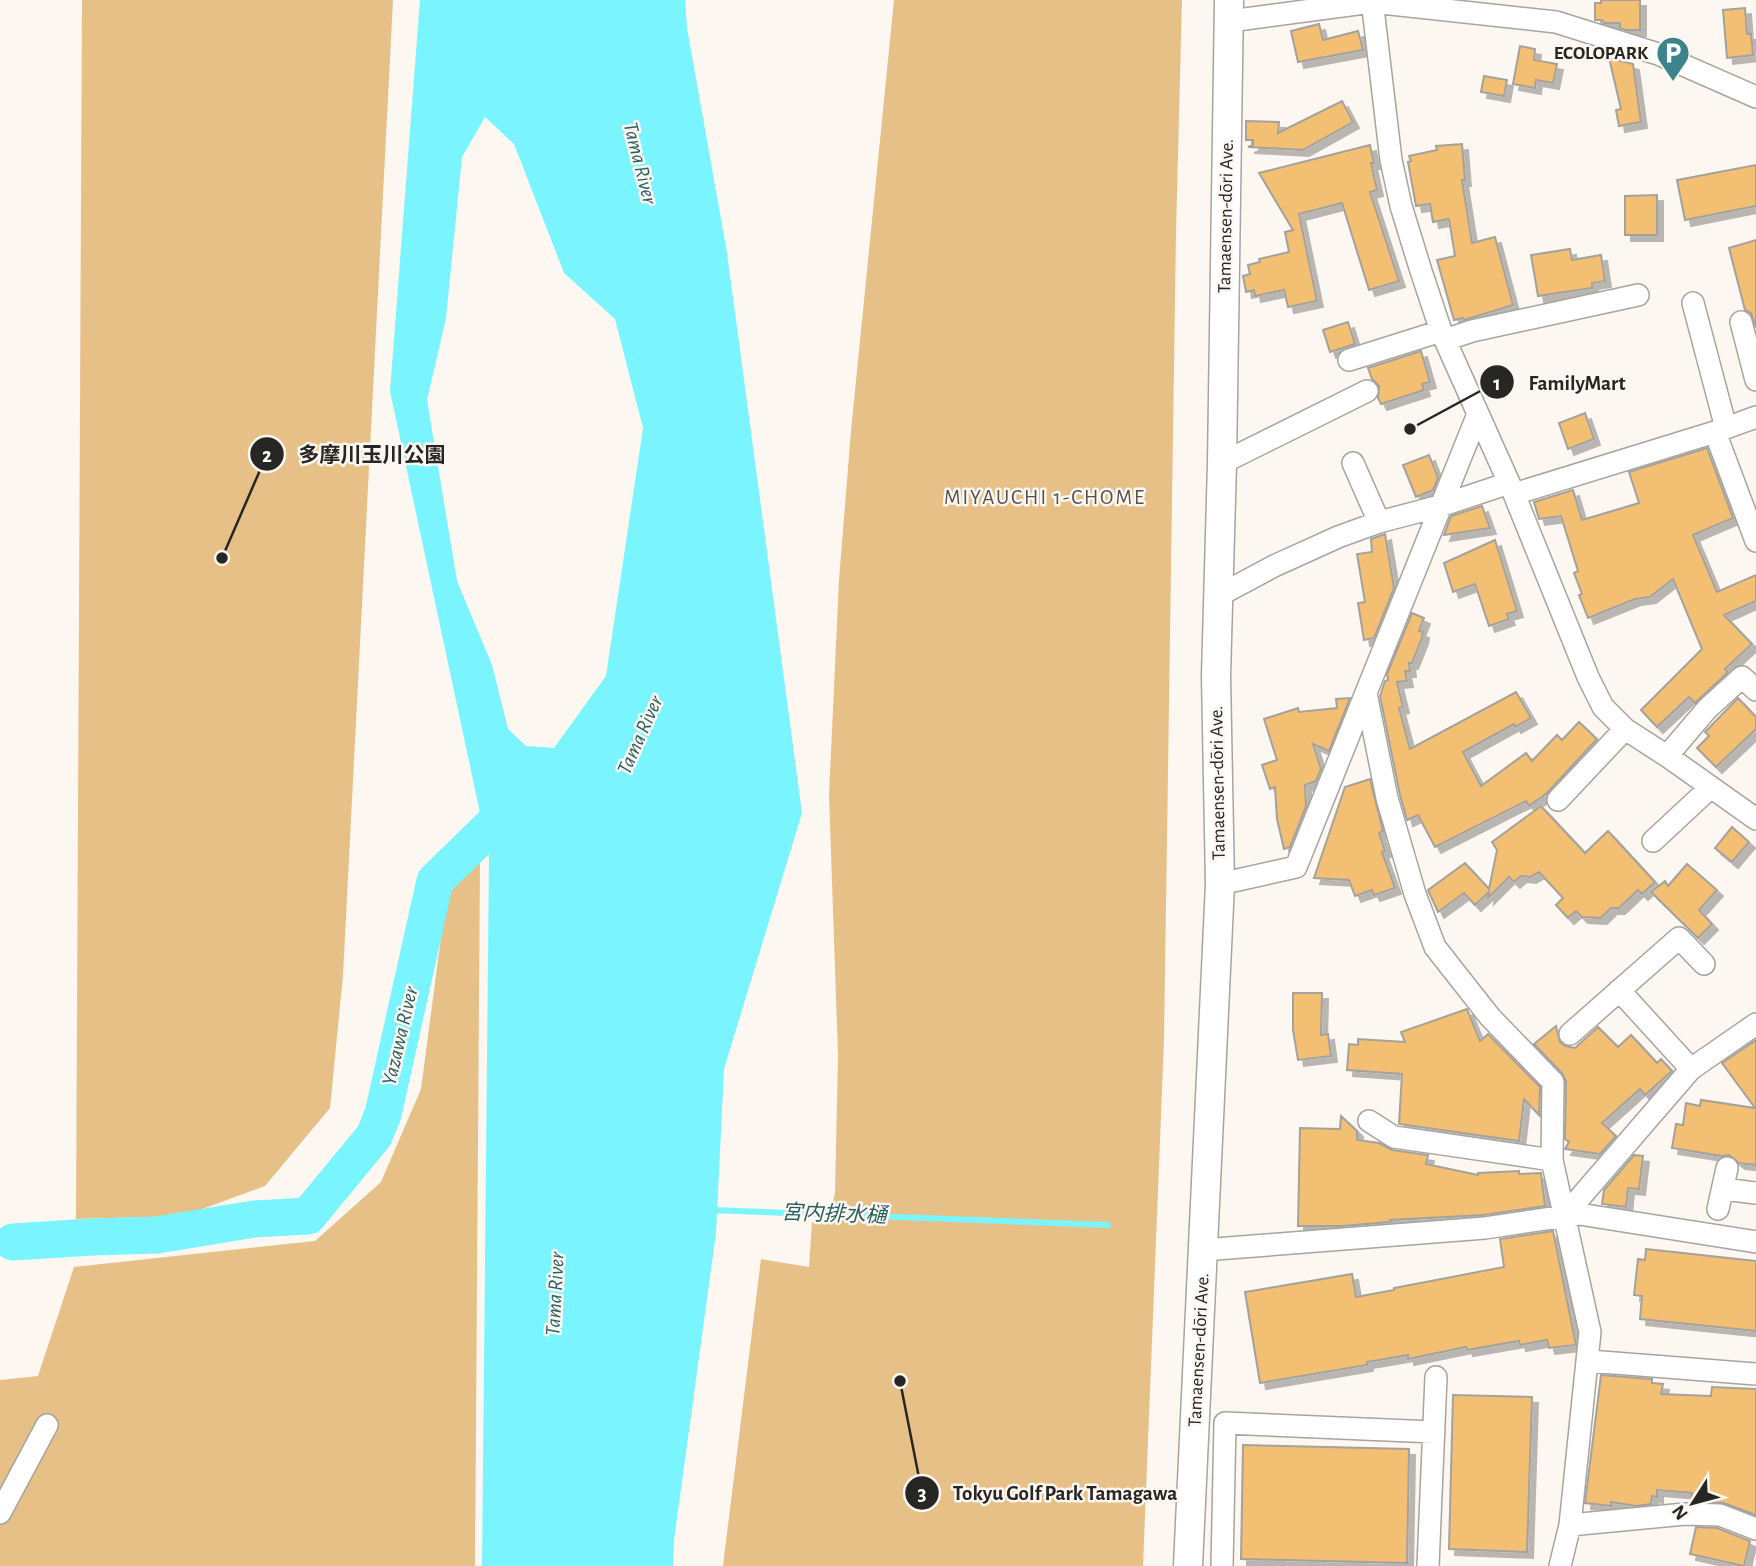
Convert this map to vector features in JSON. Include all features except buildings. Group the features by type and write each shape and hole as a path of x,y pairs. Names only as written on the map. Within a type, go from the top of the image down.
{"main road":[{"name":"Tamaensen-dōri Ave.","path":"1188,1566 1220,884 1216,676 1229,11"}],"street":[{"path":"1229,11 1372,1 1556,22 1658,54 1756,97"},
{"path":"1372,1 1396,186 1443,335 1511,488 1588,677 1603,707 1625,729 1752,811"},
{"path":"1349,360 1443,335 1638,295"},
{"path":"1691,318 1720,430 1756,541"},
{"path":"1741,322 1756,380"},
{"path":"1222,463 1367,391"},
{"path":"1220,884 1296,867 1478,414"},
{"path":"1218,596 1325,542 1379,522 1720,430 1756,417"},
{"path":"1353,463 1379,522"},
{"path":"1667,756 1707,709 1742,677 1756,690"},
{"path":"1366,693 1387,798 1415,894 1435,947 1490,1017 1553,1082 1552,1160 1590,1332 1570,1525 1560,1566"},
{"path":"1558,800 1625,729"},
{"path":"1653,841 1711,787"},
{"path":"1570,1034 1679,938 1704,964"},
{"path":"1619,990 1691,1069"},
{"path":"1565,1215 1691,1069 1756,1024"},
{"path":"1369,1121 1394,1137 1552,1160"},
{"path":"1727,1168 1721,1199 1756,1193"},
{"path":"1203,1250 1282,1242 1382,1238 1472,1230 1579,1214 1756,1242"},
{"path":"1589,1361 1756,1374"},
{"path":"1428,1566 1436,1377"},
{"path":"1222,1566 1225,1423 1434,1433"},
{"path":"0,1513 47,1425"},
{"path":"1570,1525 1685,1514 1720,1515 1756,1530"}],"shaded area":[{"path":"82,0 393,0 343,975 330,1108 265,1186 183,1216 76,1219"},
{"path":"894,0 1182,0 1164,1040 1143,1566 723,1566 761,1259 809,1267 812,1222 828,1223 835,1193 838,1055 829,795 839,580 851,431"},
{"path":"471,858 480,859 475,1566 0,1566 0,1380 38,1376 74,1267 315,1241 381,1182 421,1089 447,892"}],"water":[{"name":"Tama River","path":"420,0 685,0 687,28 727,253 802,813 724,1069 716,1233 674,1540 673,1566 482,1566 489,855 390,391","holes":["485,117 514,144 564,273 615,319 643,428 606,676 554,748 526,746 508,729 492,665 457,581 427,400 446,318 462,157"]}],"waterway":[{"name":"Yazawa River","path":"13,1242 157,1235 254,1219 308,1216 374,1136 383,1114 435,881 519,799"},
{"name":"宮内排水樋","path":"711,1210 1108,1225"}],"place":[{"name":"ECOLOPARK","path":"1673,83"},
{"name":"FamilyMart","path":"1410,429"},
{"name":"多摩川玉川公園","path":"222,558"},
{"name":"Tokyu Golf Park Tamagawa","path":"900,1381"}],"district":[{"name":"MIYAUCHI 1-CHOME","path":"1045,497"}]}
